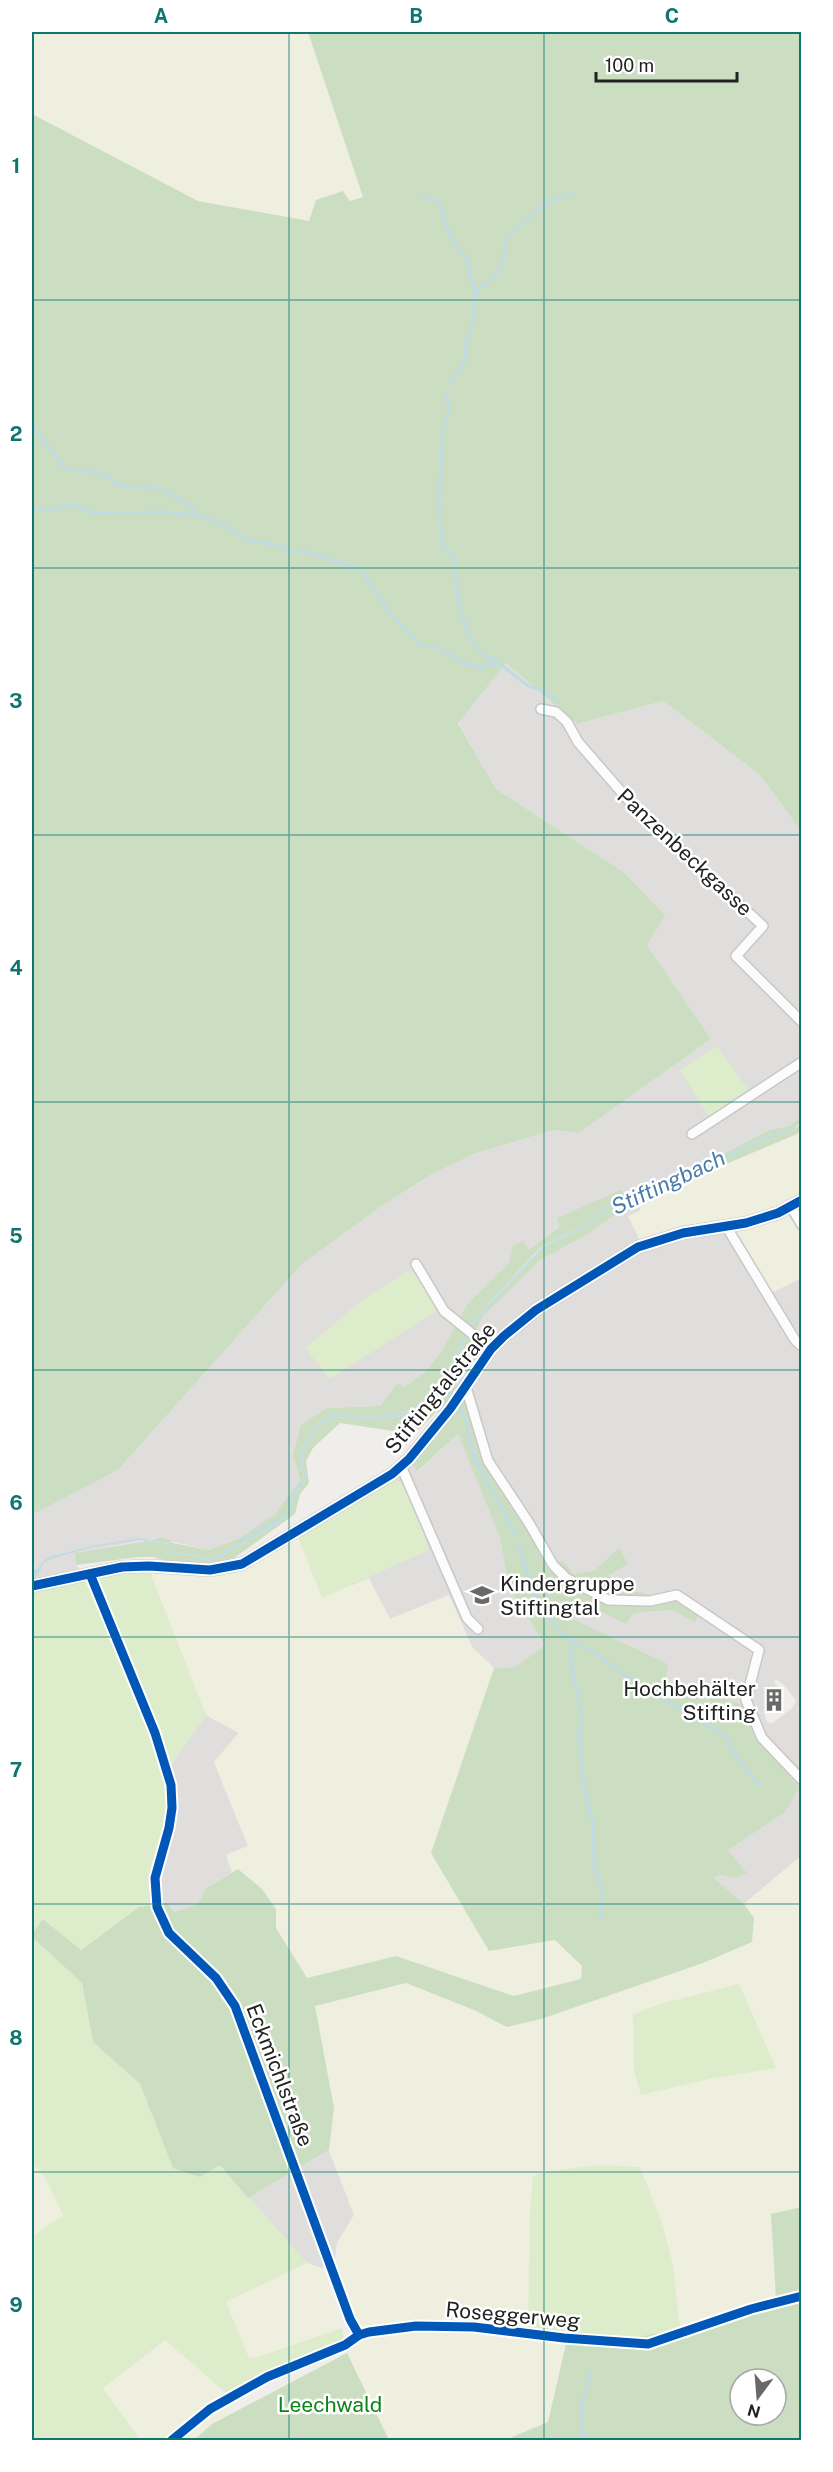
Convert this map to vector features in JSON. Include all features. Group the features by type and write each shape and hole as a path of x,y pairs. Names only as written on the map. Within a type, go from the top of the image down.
{"street":[{"name":"Panzenbeckgasse","path":"541,710 556,712 567,722 578,742 638,810 763,926 736,956 801,1022"},
{"path":"692,1134 801,1062"},
{"name":"Stiftingtalstraße","path":"35,1585 122,1567 149,1566 210,1570 242,1564 329,1510 378,1484 400,1466 450,1409 491,1349 536,1310 638,1247 682,1233 764,1218 791,1207 801,1200"},
{"path":"791,1207 801,1225"},
{"path":"726,1226 795,1340 801,1346"},
{"path":"416,1264 444,1311 491,1349"},
{"path":"465,1384 488,1461 529,1523 553,1565 566,1578 608,1600 650,1602 677,1595 759,1650 746,1700 762,1738 801,1780"},
{"name":"Stiftingtalstraße","path":"400,1466 466,1618 478,1629"},
{"name":"Eckmichlstraße","path":"90,1574 154,1733 171,1785 172,1808 169,1828 155,1878 157,1907 169,1933 216,1978 235,2006 350,2319 359,2335"},
{"name":"Roseggerweg","path":"172,2440 210,2409 231,2397 267,2377 345,2345 359,2335 416,2326 443,2326 648,2344 751,2309 801,2296"}],"shaded area":[{"path":"506,663 577,724 663,701 759,774 801,831 801,1116 789,1126 769,1130 708,1162 557,1218 559,1227 509,1263 467,1304 441,1352 425,1372 404,1387 396,1384 380,1406 327,1408 293,1455 300,1479 289,1497 276,1514 240,1538 209,1550 157,1538 76,1553 76,1565 90,1579 35,1591 32,1589 32,1515 118,1470 302,1264 386,1203 434,1173 474,1154 554,1130 579,1133 711,1039 647,945 622,871 496,789 458,722"},
{"path":"640,1201 639,1239 683,1225 729,1220 771,1293 801,1278 801,1856 744,1904 714,1878 720,1875 735,1878 746,1873 727,1850 784,1812 743,1705 666,1680 668,1664 572,1619 582,1603 626,1623 634,1613 672,1610 695,1621 675,1601 647,1606 645,1593 610,1590 609,1575 595,1570 574,1574 549,1569 525,1525 483,1463 468,1405 456,1383 457,1371 483,1316 512,1286 539,1261 588,1234 631,1204","holes":["776,1679 786,1687 796,1701 792,1708 773,1723 767,1722 764,1712 768,1704 773,1707 781,1699 776,1694 778,1687 774,1682"]},
{"path":"458,1434 500,1538 509,1587 545,1645 515,1667 494,1668 472,1647 449,1595 390,1619 298,1537 395,1479 411,1463 419,1471"},
{"path":"206,1715 239,1733 214,1762 248,1846 226,1855 232,1872 206,1888 199,1904 174,1912 167,1902 149,1905 148,1877 161,1835 167,1801 163,1776"},
{"path":"329,2150 354,2215 337,2243 335,2260 322,2268 307,2263 248,2198"}],"green space":[{"path":"32,32 308,32 363,197 309,221 198,201 32,114"},
{"path":"308,32 801,32 801,831 759,774 663,701 577,724 506,663 458,723 496,789 622,871 665,915 647,945 711,1039 579,1133 554,1130 474,1154 434,1173 386,1203 302,1264 118,1470 32,1515 32,114 198,201 309,221 316,200 343,191 350,201 363,197"},
{"path":"717,1046 750,1092 710,1118 680,1070"},
{"path":"801,1116 801,1122 792,1129 765,1137 707,1165 610,1204 593,1220 540,1248 469,1325 438,1393 432,1394 408,1412 370,1417 332,1414 313,1427 300,1455 304,1478 292,1494 288,1513 212,1559 174,1552 170,1543 151,1540 162,1538 173,1543 209,1550 240,1538 275,1514 300,1480 293,1455 301,1425 327,1408 380,1406 397,1383 404,1387 425,1372 441,1352 467,1304 509,1263 513,1246 523,1241 529,1249 559,1227 557,1218 621,1190 625,1195 708,1162 769,1130 789,1126"},
{"path":"801,1124 801,1130 797,1134 631,1204 588,1234 539,1261 483,1316 457,1371 456,1383 468,1405 483,1463 525,1525 548,1569 562,1561 574,1574 595,1570 619,1548 628,1564 609,1575 611,1589 646,1593 647,1606 675,1601 699,1614 695,1622 672,1610 634,1613 626,1624 583,1603 573,1619 668,1664 666,1680 743,1705 758,1738 799,1788 785,1812 728,1850 747,1873 735,1878 720,1875 714,1878 744,1904 754,1918 752,1942 703,1963 541,2019 507,2027 474,2010 406,1983 315,2006 334,2108 329,2150 248,2198 220,2165 200,2177 173,2168 140,2084 93,2042 82,1983 32,1937 32,1934 43,1919 81,1950 139,1907 167,1902 174,1912 198,1904 206,1888 238,1869 262,1889 276,1909 276,1928 307,1978 396,1956 514,1996 581,1979 582,1966 555,1940 489,1951 431,1853 494,1668 515,1667 545,1645 509,1587 500,1538 458,1434 418,1471 411,1463 448,1420 437,1411 420,1429 400,1432 340,1423 313,1448 306,1461 309,1483 300,1494 295,1514 233,1559 212,1564 177,1564 153,1557 139,1557 76,1565 75,1553 146,1541 169,1544 173,1554 212,1561 273,1526 290,1513 294,1496 306,1479 302,1455 315,1428 333,1417 370,1419 396,1417 410,1413 432,1396 439,1395 471,1326 541,1250 595,1221 611,1206 708,1167 766,1138 793,1130"},
{"path":"801,1130 801,1192 785,1202 801,1227 801,1278 771,1293 729,1220 683,1225 639,1239 628,1216 641,1210 640,1201"},
{"path":"413,1271 424,1284 437,1308 433,1313 330,1379 305,1348 365,1298 407,1272"},
{"path":"395,1479 406,1486 429,1550 322,1598 298,1537"},
{"path":"298,1537 322,1598 369,1578 390,1619 449,1595 472,1647 494,1668 431,1853 555,1940 582,1966 581,1979 514,1996 396,1956 307,1978 276,1927 275,1909 238,1869 232,1872 226,1855 248,1846 214,1762 239,1733 206,1715 150,1572 209,1575 234,1571 269,1555"},
{"path":"150,1572 206,1715 163,1775 167,1801 161,1835 148,1877 149,1905 139,1907 80,1950 44,1919 32,1934 32,1598 35,1591 116,1573"},
{"path":"801,1856 801,2207 771,2214 776,2299 680,2328 673,2265 662,2223 640,2167 598,2165 544,2172 533,2176 528,2327 569,2331 548,2422 505,2440 389,2440 347,2353 359,2335 416,2326 450,2330 450,2321 391,2322 366,2327 358,2323 353,2314 335,2260 341,2255 337,2243 354,2215 329,2150 334,2108 314,2006 406,1983 474,2010 507,2027 541,2019 703,1963 754,1918 744,1904","holes":["775,2068 709,2079 634,2071"]},
{"path":"32,1937 82,1983 93,2042 140,2084 173,2168 220,2164 307,2263 226,2302 249,2358 258,2357 342,2328 345,2345 231,2397 165,2340 103,2388 140,2440 32,2440 32,2237 63,2215 45,2177 32,2163"},
{"path":"739,1984 776,2068 709,2079 641,2095 634,2071 633,2014 660,2004"},
{"path":"32,2163 45,2177 64,2215 32,2237"},
{"path":"598,2165 640,2167 662,2223 673,2265 680,2328 639,2337 528,2328 530,2211 533,2176 544,2172"},
{"path":"801,2207 801,2440 505,2440 548,2422 569,2331 639,2337 680,2328 776,2299 771,2214"},
{"path":"307,2263 322,2268 342,2328 258,2357 249,2358 226,2302"},
{"path":"165,2340 231,2397 232,2413 212,2424 194,2440 140,2440 103,2388"},
{"name":"Leechwald","path":"347,2353 389,2440 194,2440 212,2424"}],"water":[{"name":"Stiftingbach","path":"801,1122 793,1130 766,1139 708,1167 611,1206 595,1221 541,1250 471,1326 439,1395 432,1396 410,1413 396,1417 370,1419 333,1417 315,1428 302,1455 306,1479 294,1496 290,1513 273,1526 212,1561 172,1554 169,1544 139,1540 93,1547 54,1558 44,1562 39,1571 37,1570 43,1561 52,1556 92,1546 139,1538 170,1543 174,1552 212,1559 288,1512 292,1494 304,1478 300,1455 313,1427 332,1414 370,1417 408,1412 432,1394 438,1393 469,1325 541,1248 593,1220 610,1204 707,1165 765,1137 792,1129"}],"waterway":[{"path":"476,291 493,278 502,265 507,237 549,201 572,193"},
{"path":"422,196 440,203 445,223 455,244 467,258 470,277 476,291 472,326 465,348 466,359 450,383"},
{"path":"447,395 449,413 443,430 439,504 443,548 453,555 460,606 467,632 481,653 497,662"},
{"path":"34,429 57,457 60,465 69,470 94,472 114,480 118,485 162,489 189,505 196,514"},
{"path":"32,509 46,511 70,504 92,513 161,512 196,515 215,521 253,542 281,545 289,552 302,550 361,570 386,608 421,646 436,647 465,663 481,668 497,662 527,685 549,694 557,701"},
{"path":"443,1384 451,1396"},
{"path":"458,1404 465,1419 474,1457 515,1534"},
{"path":"518,1543 531,1584 543,1609 550,1620 571,1640 571,1663 581,1713 579,1738 585,1792 593,1822 594,1867 603,1893 600,1920"},
{"path":"32,1581 40,1568"},
{"name":"Stiftingbach","path":"32,1572 39,1570"},
{"path":"571,1640 592,1651 638,1684 727,1737 732,1751 760,1786"},
{"path":"584,2440 581,2412 590,2372"}],"cycle path":[{"path":"32,1586 122,1567 149,1566 210,1570 242,1564 392,1474 409,1459 450,1409 491,1349 536,1310 638,1247 683,1233 746,1223 778,1213 802,1200"},
{"path":"90,1574 155,1733 171,1785 172,1808 169,1828 155,1878 157,1907 169,1933 216,1978 235,2006 350,2319 359,2335"},
{"path":"172,2440 210,2409 267,2377 345,2345 359,2335 369,2332 416,2326 474,2327 564,2338 648,2344 751,2309 802,2296"}],"place":[{"name":"Kindergruppe Stiftingtal","path":"482,1595"},
{"name":"Hochbehälter Stifting","path":"774,1700"}]}
